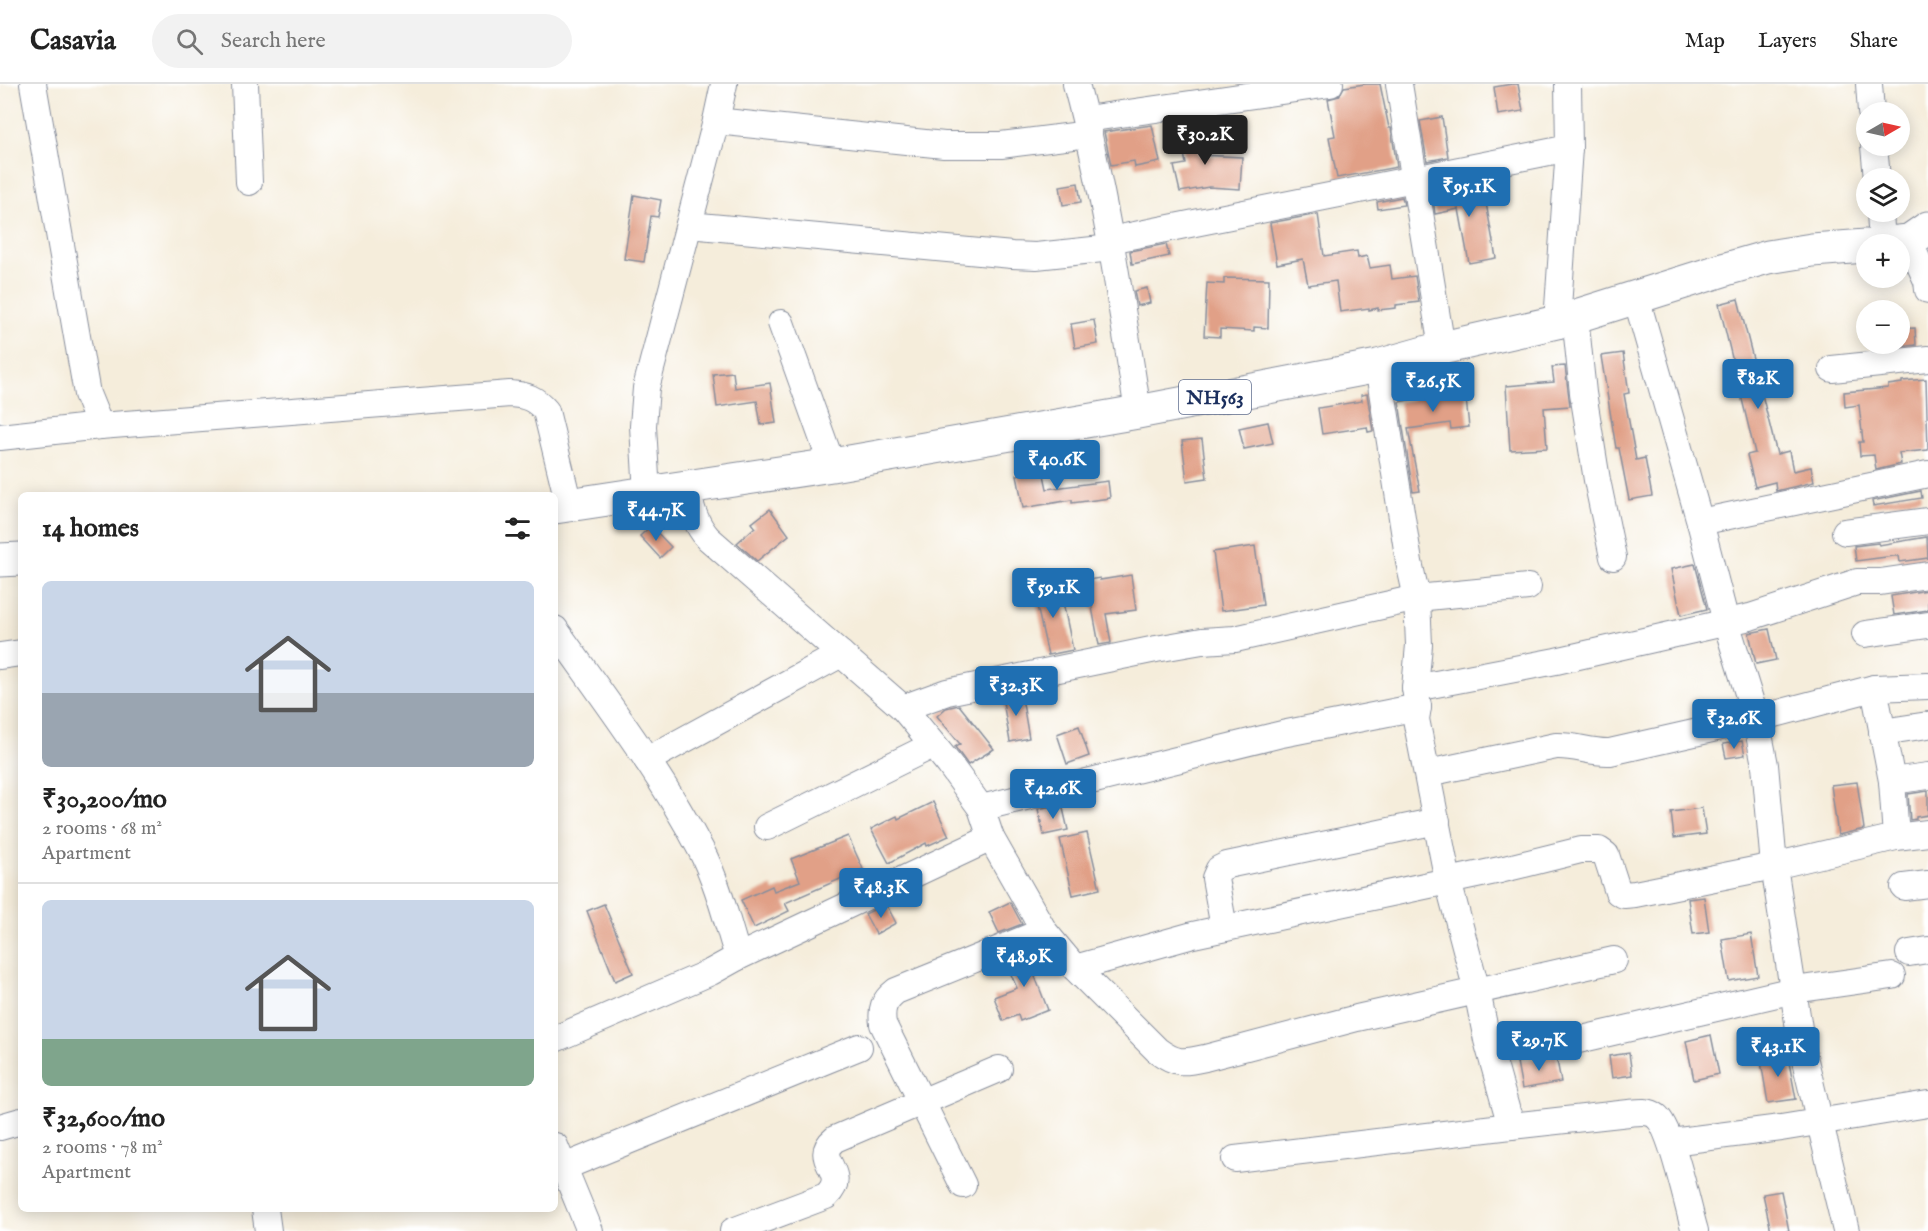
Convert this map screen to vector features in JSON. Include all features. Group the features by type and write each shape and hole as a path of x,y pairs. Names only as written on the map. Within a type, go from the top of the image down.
{"highway":[{"name":"NH563","path":"562,506 832,465 1138,412 1378,366 1442,348 1566,319 1768,258 1812,250 1856,247"},
{"path":"0,560 18,559"}],"street":[{"path":"33,84 87,394 100,426"},
{"path":"245,84 249,182"},
{"path":"647,494 643,426 646,388 724,84"},
{"path":"1076,84 1111,244 1138,412"},
{"path":"716,121 944,145 1001,145 1087,127 1330,84"},
{"path":"1399,84 1442,348"},
{"path":"1568,84 1566,319 1583,393 1595,469 1613,557"},
{"path":"1869,84 1870,102"},
{"path":"689,225 1011,255 1036,255 1111,244 1569,148"},
{"path":"1888,222 1898,234"},
{"path":"1910,252 1927,281 1928,290"},
{"path":"1636,297 1726,622 1756,719 1765,765 1774,866 1802,1048 1846,1231"},
{"path":"781,323 832,465"},
{"path":"1832,369 1928,359"},
{"path":"1378,366 1409,562 1417,598 1419,645 1416,719 1448,881 1477,991 1487,1041 1511,1126"},
{"path":"0,437 100,426 510,394 525,395 537,401 546,411 562,506"},
{"path":"1700,522 1928,474"},
{"path":"686,488 701,531 903,708 949,764 981,808 991,838 1044,932 1075,968 1157,1050 1172,1060 1187,1062 1356,1018 1614,960"},
{"path":"1845,532 1928,521"},
{"path":"981,808 1282,734 1556,661 1770,611 1857,582 1880,582 1928,575"},
{"path":"903,708 947,692 1156,649 1202,641 1235,639 1417,598 1528,587"},
{"path":"1865,634 1928,625"},
{"path":"558,633 647,760 701,850 712,874 738,957"},
{"path":"0,656 18,653"},
{"path":"647,760 841,654"},
{"path":"1428,773 1556,746 1567,745 1597,753 1610,752 1756,719 1874,688 1928,686"},
{"path":"1874,688 1892,781 1896,837"},
{"path":"1882,732 1928,725"},
{"path":"767,827 933,745"},
{"path":"1892,781 1928,776"},
{"path":"1224,928 1215,878 1220,869 1227,865 1437,821"},
{"path":"1075,968 1193,935 1500,870 1581,850 1599,850 1606,855 1618,892 1624,895 1774,866 1896,837 1928,833"},
{"path":"558,1038 711,972 738,957 991,838"},
{"path":"963,1185 883,1024 882,1010 886,999 896,991 1044,932"},
{"path":"1578,1040 1794,990 1892,976"},
{"path":"590,1231 560,1157 859,1047"},
{"path":"733,1231 826,1196 836,1183 834,1172 826,1157 828,1144 835,1139 999,1069"},
{"path":"1671,1142 1780,1128 1928,1104"},
{"path":"1235,1159 1647,1112 1658,1117 1671,1142 1695,1231"},
{"path":"0,1127 18,1122"},
{"path":"265,1212 268,1231"}],"building":[{"path":"1380,84 1389,128 1391,128 1397,167 1337,178 1329,137 1335,136 1328,99 1339,96 1344,87"},
{"path":"1518,84 1523,111 1498,115 1494,87"},
{"path":"1442,117 1448,157 1427,161 1420,121"},
{"path":"1192,119 1199,155 1242,157 1240,189 1209,187 1180,192 1174,166 1186,164 1178,121"},
{"path":"1152,125 1160,162 1135,167 1134,161 1111,165 1104,132"},
{"path":"1482,181 1496,258 1469,263 1459,209 1435,214 1432,191"},
{"path":"1078,183 1081,202 1063,205 1060,186"},
{"path":"634,195 661,200 658,217 651,216 644,262 624,259"},
{"path":"1402,197 1404,205 1378,209 1377,202"},
{"path":"1318,214 1324,256 1357,251 1358,258 1367,256 1370,268 1390,265 1392,279 1415,276 1419,302 1396,305 1396,308 1369,310 1369,308 1340,312 1336,281 1308,285 1303,259 1277,264 1270,223"},
{"path":"1166,244 1169,256 1132,264 1130,251"},
{"path":"1224,278 1269,279 1268,328 1254,327 1254,331 1220,329 1220,337 1204,336 1207,283 1224,284"},
{"path":"1147,288 1150,303 1137,306 1134,291"},
{"path":"1738,299 1777,454 1789,451 1793,471 1811,467 1814,482 1776,491 1775,482 1755,487 1747,455 1755,453 1719,304"},
{"path":"1094,320 1098,344 1075,348 1071,324"},
{"path":"1910,328 1915,328 1916,345 1910,346"},
{"path":"1623,353 1629,393 1624,394 1636,460 1645,458 1652,496 1629,500 1619,448 1616,448 1601,356"},
{"path":"1565,366 1570,406 1544,408 1547,448 1510,450 1506,386 1554,382 1552,367"},
{"path":"733,372 735,388 770,383 776,423 761,425 757,401 717,407 713,374"},
{"path":"1926,379 1928,450 1899,453 1901,464 1876,470 1874,455 1860,456 1859,442 1863,442 1859,405 1845,407 1844,392 1888,388 1888,385 1902,383 1902,381"},
{"path":"1464,380 1469,427 1451,429 1450,423 1408,429 1420,491 1413,492 1399,402 1414,399 1413,386"},
{"path":"1367,394 1373,431 1368,432 1367,427 1322,434 1318,408 1362,401 1361,395"},
{"path":"1268,422 1273,443 1244,449 1239,428"},
{"path":"1202,439 1207,478 1187,481 1182,441"},
{"path":"1043,470 1047,489 1108,481 1110,498 1072,503 1072,500 1023,508 1017,475"},
{"path":"1921,491 1922,498 1873,506 1872,501"},
{"path":"770,509 789,535 757,561 737,543 755,527 752,523"},
{"path":"651,526 671,547 660,558 640,536"},
{"path":"1927,537 1928,558 1900,562 1899,556 1894,556 1856,561 1854,546 1878,543 1879,545"},
{"path":"1255,546 1263,605 1221,611 1213,552"},
{"path":"1695,564 1707,609 1681,615 1671,569"},
{"path":"1131,575 1136,610 1106,614 1111,643 1099,645 1087,580"},
{"path":"1059,583 1073,650 1048,655 1033,588"},
{"path":"1928,590 1928,610 1894,615 1891,596"},
{"path":"1769,629 1776,660 1756,664 1749,633"},
{"path":"1021,692 1029,738 1010,742 1002,696"},
{"path":"959,705 994,749 968,765 955,747 960,744 937,716 946,708"},
{"path":"1079,726 1089,756 1067,764 1057,734"},
{"path":"1742,741 1745,755 1726,758 1723,744"},
{"path":"1857,782 1864,829 1838,835 1831,785"},
{"path":"1928,791 1928,815 1910,820 1908,794"},
{"path":"933,802 949,836 927,846 926,843 889,863 871,829"},
{"path":"1062,804 1068,830 1044,835 1038,809"},
{"path":"1702,808 1706,834 1674,838 1671,812"},
{"path":"1087,833 1100,889 1073,895 1060,839"},
{"path":"848,836 863,869 785,903 789,911 754,928 741,900 772,886 774,891 800,881 791,859"},
{"path":"1704,897 1709,932 1693,934 1688,899"},
{"path":"1010,902 1022,924 999,933 989,912"},
{"path":"604,904 633,973 615,981 587,911"},
{"path":"886,904 896,923 876,934 865,914"},
{"path":"1751,934 1758,976 1729,981 1722,939"},
{"path":"1040,949 1049,967 1034,974 1048,1010 1020,1021 1018,1015 1003,1021 994,997 1017,988 1006,963"},
{"path":"1711,1035 1719,1074 1694,1080 1686,1041"},
{"path":"1787,1052 1796,1099 1768,1103 1760,1056"},
{"path":"1629,1053 1632,1075 1612,1078 1609,1056"},
{"path":"1556,1055 1561,1082 1522,1089 1517,1062"},
{"path":"1781,1191 1789,1231 1771,1231 1763,1194"}]}
